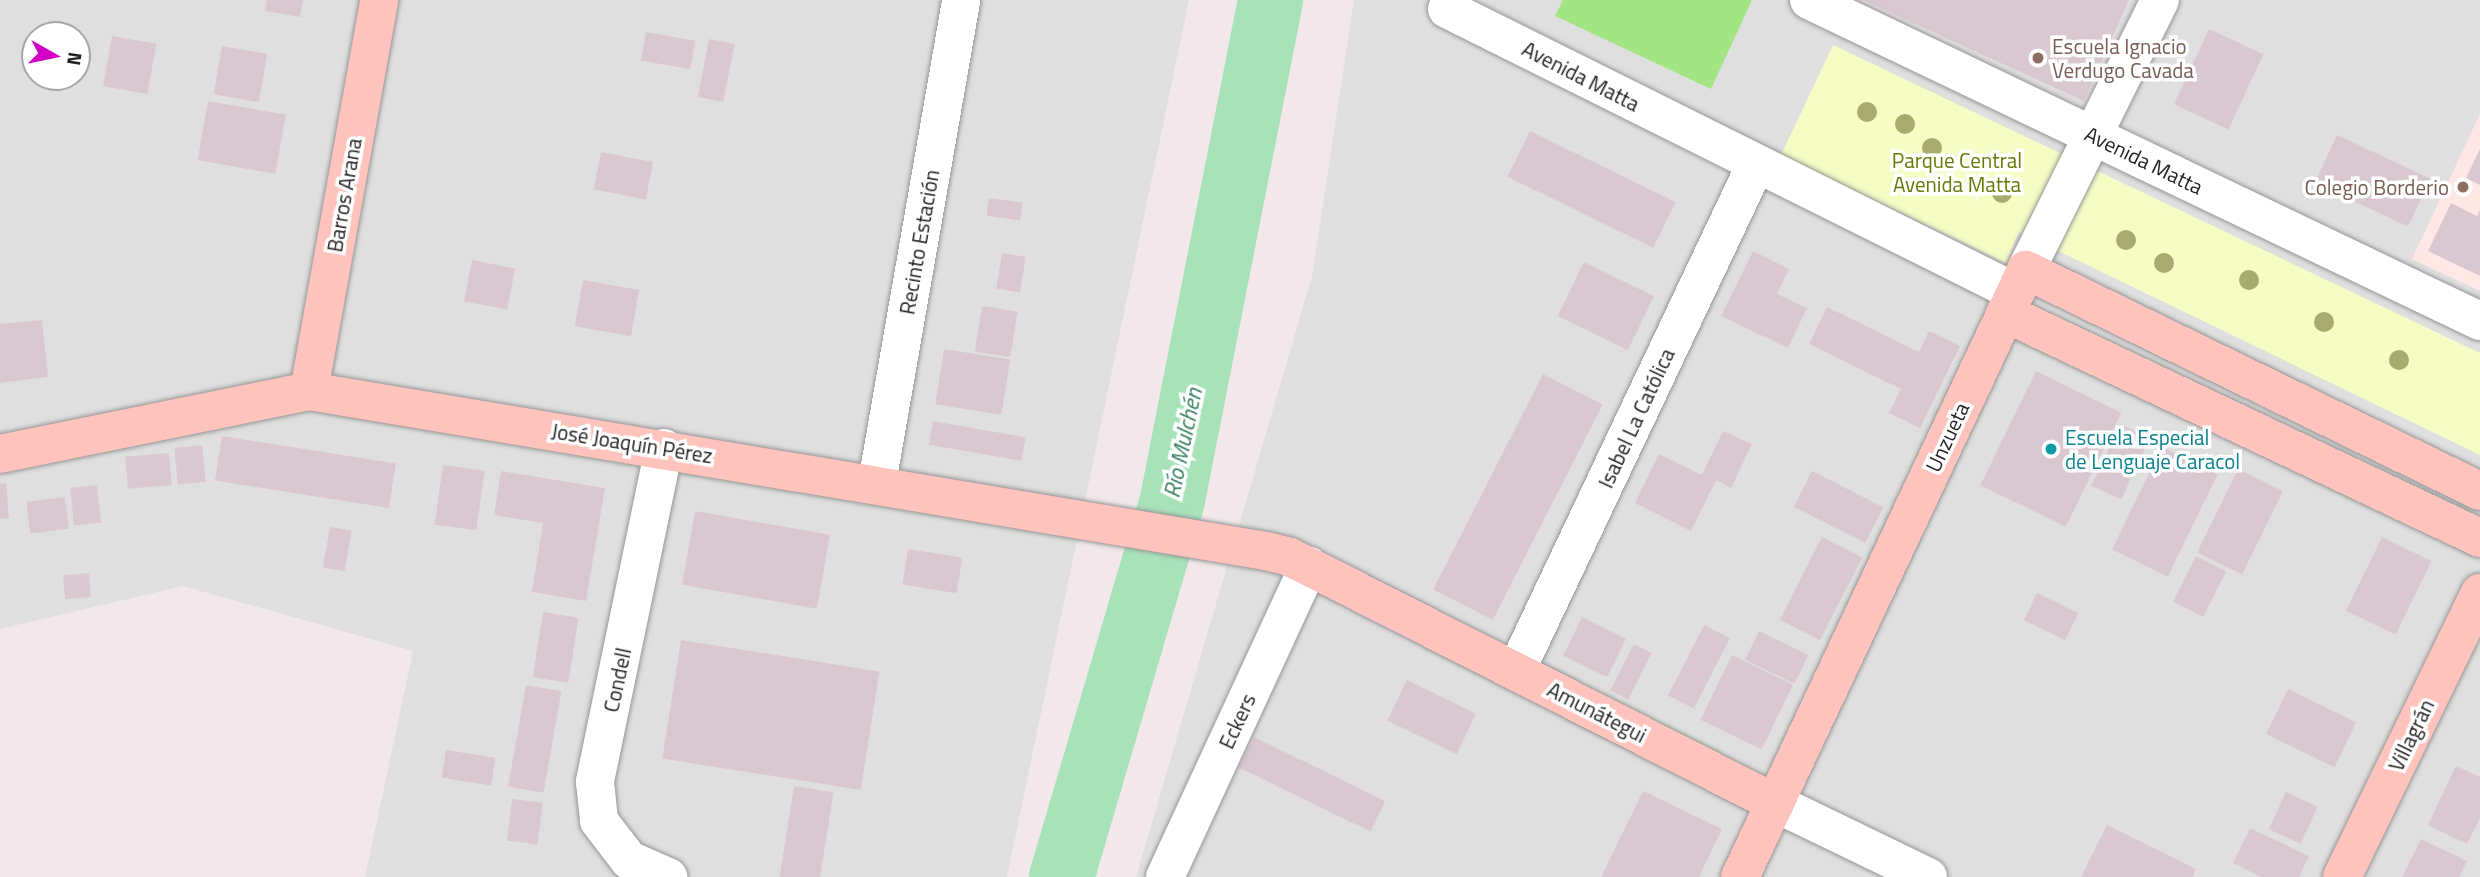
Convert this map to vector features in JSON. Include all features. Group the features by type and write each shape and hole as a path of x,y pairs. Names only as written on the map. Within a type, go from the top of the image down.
{"main road":[{"name":"Barros Arana","path":"309,391 379,0"},
{"name":"Avenida Matta","path":"2015,292 2480,491"},
{"name":"Avenida Matta","path":"2015,292 2480,538"},
{"name":"Unzueta","path":"1740,877 2015,292"},
{"name":"José Joaquín Pérez","path":"0,454 309,391 1010,505 1266,551"},
{"name":"Amunátegui","path":"1266,551 1308,566 1775,803"},
{"name":"Villagrán","path":"2342,877 2480,593"}],"street":[{"name":"Recinto Estación","path":"877,483 961,0"},
{"name":"Avenida Matta","path":"1809,0 2480,321"},
{"name":"Unzueta","path":"2015,292 2160,0"},
{"name":"Avenida Matta","path":"1447,9 2015,292"},
{"name":"Isabel La Católica","path":"1516,671 1756,164"},
{"name":"Condell","path":"664,449 595,782 599,821 629,860 668,877"},
{"name":"Eckers","path":"1165,877 1308,566"},
{"name":"Amunátegui","path":"1775,803 1927,877"}],"shaded area":[{"path":"0,0 1189,0 1007,877 365,877 413,651 183,586 0,629"},
{"path":"1354,0 2480,0 2480,877 1136,877 1312,276"},
{"name":"Colegio Borderio","path":"2480,114 2480,291 2412,259"}],"green space":[{"path":"1563,0 1752,0 1711,89 1555,16"},
{"name":"Parque Central Avenida Matta","path":"1833,45 2480,353 2480,455 2019,232 2006,263 1781,155"}],"building":[{"path":"267,0 303,0 300,17 265,11"},
{"name":"Escuela Ignacio Verdugo Cavada","path":"1863,0 2129,0 2084,101"},
{"path":"2209,29 2263,54 2228,130 2174,104"},
{"path":"646,32 695,41 690,69 641,61"},
{"path":"112,36 156,44 147,94 103,86"},
{"path":"709,39 735,44 723,102 698,97"},
{"path":"222,46 267,54 259,102 213,94"},
{"path":"208,101 286,115 275,174 198,160"},
{"path":"1530,131 1676,202 1653,248 1508,177"},
{"path":"2337,135 2430,179 2408,227 2315,183"},
{"path":"2480,149 2480,185 2466,178"},
{"path":"601,152 653,162 646,199 594,189"},
{"path":"989,198 1023,203 1020,221 986,216"},
{"path":"2451,203 2477,216 2480,210 2480,276 2428,251"},
{"path":"1753,251 1789,269 1777,294 1807,308 1788,348 1721,316"},
{"path":"1002,253 1026,257 1020,292 996,289"},
{"path":"472,260 515,268 507,310 464,301"},
{"path":"1584,262 1654,296 1628,350 1558,316"},
{"path":"583,280 639,290 631,336 575,326"},
{"path":"982,306 1018,312 1010,357 975,351"},
{"path":"1827,307 1919,352 1929,331 1960,346 1920,428 1889,413 1901,389 1809,344"},
{"path":"42,320 48,377 0,383 0,324"},
{"path":"944,349 1010,359 1001,415 935,404"},
{"name":"Escuela Especial de Lenguaje Caracol","path":"2036,371 2121,413 2066,527 1980,485"},
{"path":"1543,374 1603,404 1493,620 1433,590"},
{"path":"933,421 1026,437 1021,461 929,445"},
{"path":"2120,424 2150,438 2121,500 2091,486"},
{"path":"1723,431 1752,444 1731,488 1716,480 1691,531 1635,503 1659,454 1702,475"},
{"path":"222,436 396,464 389,508 215,480"},
{"path":"202,445 206,482 178,485 174,448"},
{"path":"2162,447 2218,474 2168,577 2112,549"},
{"path":"169,453 172,485 128,489 125,457"},
{"path":"443,465 485,471 476,530 435,524"},
{"path":"2238,469 2283,491 2242,575 2197,553"},
{"path":"501,471 605,488 586,601 532,592 543,523 494,515"},
{"path":"1812,471 1883,507 1865,543 1794,507"},
{"path":"6,483 9,518 0,519 0,484"},
{"path":"97,485 101,523 74,526 70,488"},
{"path":"65,497 69,529 30,534 26,502"},
{"path":"695,511 830,535 817,609 682,585"},
{"path":"330,527 352,531 345,571 323,567"},
{"path":"1822,537 1862,557 1820,640 1780,620"},
{"path":"2382,537 2431,561 2395,635 2346,611"},
{"path":"908,549 962,558 957,593 902,585"},
{"path":"2196,556 2226,571 2203,617 2173,601"},
{"path":"89,573 91,597 65,599 63,575"},
{"path":"2037,593 2078,613 2065,640 2024,620"},
{"path":"543,612 579,618 568,683 533,677"},
{"path":"1582,617 1626,638 1607,677 1563,656"},
{"path":"1704,625 1730,638 1694,709 1668,695"},
{"path":"1759,631 1808,655 1794,684 1745,660"},
{"path":"681,640 880,671 861,790 662,759"},
{"path":"1634,644 1652,653 1628,699 1610,690"},
{"path":"1732,655 1793,685 1762,750 1700,720"},
{"path":"1407,680 1476,714 1456,754 1387,720"},
{"path":"526,685 561,691 544,793 508,786"},
{"path":"2288,689 2356,722 2334,767 2266,734"},
{"path":"1254,737 1385,801 1370,832 1239,768"},
{"path":"446,750 495,758 491,785 442,778"},
{"path":"2456,766 2480,777 2480,818 2467,844 2428,825"},
{"path":"794,786 834,792 820,877 780,877"},
{"path":"1643,791 1722,829 1699,877 1601,877"},
{"path":"2286,792 2318,807 2300,844 2269,829"},
{"path":"512,799 543,803 538,844 507,841"},
{"path":"2107,825 2196,869 2192,877 2081,877"},
{"path":"2250,828 2309,856 2299,877 2261,877 2233,863"},
{"path":"2421,839 2467,861 2459,877 2402,877"}],"waterway":[{"name":"Río Mulchén","path":"1061,877 1172,499 1270,0"}],"place":[{"name":"Escuela Ignacio Verdugo Cavada","path":"2038,58"},
{"name":"Colegio Borderio","path":"2463,187"},
{"name":"Escuela Especial de Lenguaje Caracol","path":"2051,449"}]}
